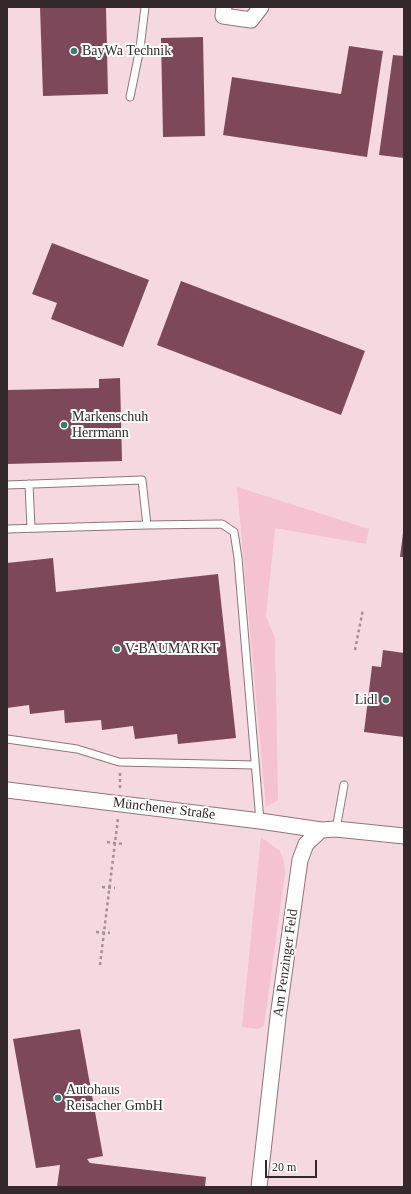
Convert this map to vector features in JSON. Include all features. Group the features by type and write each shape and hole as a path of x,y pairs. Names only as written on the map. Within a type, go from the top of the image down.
{"street":[{"path":"224,7 223,16 251,20 261,7"},
{"name":"Münchener Straße","path":"7,790 329,830"},
{"path":"329,830 404,836"},
{"name":"Am Penzinger Feld","path":"259,1187 278,1017 300,860 306,844 329,830"}],"lane":[{"path":"130,98 140,48 145,7"},
{"path":"7,485 142,480 147,525"},
{"path":"29,484 31,528"},
{"path":"7,528 222,524 234,532 238,558 260,821"},
{"path":"7,739 77,749 119,762 255,765"},
{"path":"329,830 344,785"}],"path":[{"path":"355,650 363,609"},
{"path":"100,965 120,804 119,762"},
{"path":"107,842 123,844"},
{"path":"102,887 115,888"},
{"path":"96,932 110,933"}],"shaded area":[{"path":"237,487 369,529 366,544 275,528 266,616 275,638 278,800 266,807"},
{"path":"261,837 280,851 284,862 285,873 264,1026 258,1029 242,1027"}],"building":[{"name":"BayWa Technik","path":"40,7 106,7 108,94 43,96"},
{"path":"203,37 205,136 163,137 161,38"},
{"path":"349,46 383,51 367,157 223,135 232,77 341,94"},
{"path":"393,55 404,56 404,158 379,155"},
{"path":"52,243 149,280 123,347 51,319 57,303 32,294"},
{"path":"181,281 365,351 341,415 157,345"},
{"name":"Markenschuh Herrmann","path":"120,378 122,461 7,464 7,390 99,388 99,379"},
{"path":"403,533 404,557 400,557"},
{"name":"V-BAUMARKT","path":"53,558 56,592 218,574 236,738 178,744 177,734 135,739 133,726 102,730 101,720 65,723 64,710 30,714 29,705 7,708 7,563"},
{"name":"Lidl","path":"383,650 404,653 404,737 364,732 372,666 381,667"},
{"name":"Autohaus Reisacher GmbH","path":"80,1029 103,1156 87,1159 90,1163 206,1177 205,1187 57,1187 60,1165 36,1168 13,1039"}],"place":[{"name":"BayWa Technik","path":"74,51"},
{"name":"Markenschuh Herrmann","path":"64,425"},
{"name":"V-BAUMARKT","path":"117,649"},
{"name":"Lidl","path":"386,700"},
{"name":"Autohaus Reisacher GmbH","path":"58,1098"}]}
